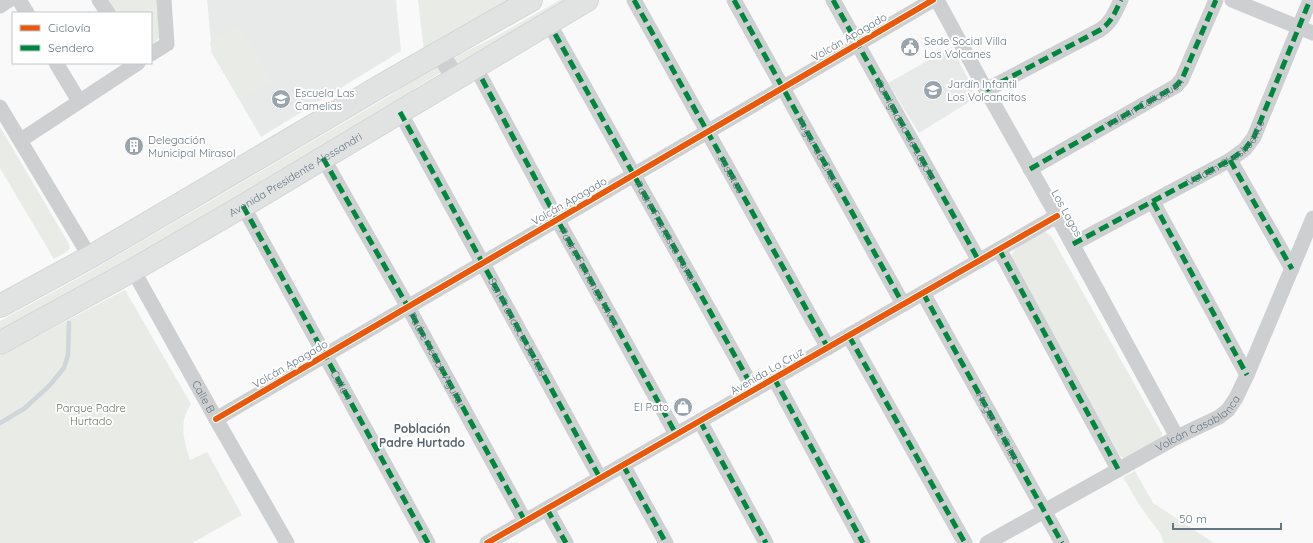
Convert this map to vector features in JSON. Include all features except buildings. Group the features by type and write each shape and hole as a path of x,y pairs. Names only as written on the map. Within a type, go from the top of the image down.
{"main road":[{"path":"0,306 90,257 439,52 531,0"},
{"name":"Avenida Presidente Alessandri","path":"0,343 133,270 243,206 587,0"}],"street":[{"path":"0,6 9,0"},
{"path":"19,0 26,12"},
{"path":"100,0 107,12"},
{"path":"152,53 167,44 164,0"},
{"name":"Jesuitas","path":"634,0 828,348"},
{"name":"Hogar de Cristo","path":"734,0 903,304"},
{"name":"San Ignacio de Loyola","path":"833,0 979,261"},
{"name":"Volcán Apagado","path":"216,419 933,0"},
{"name":"Los Lagos","path":"937,0 1057,216 1177,437"},
{"path":"986,90 1100,30 1113,18 1121,0"},
{"name":"Volcán Callaquén","path":"1030,169 1176,86 1182,79 1216,0"},
{"path":"1232,0 1313,33"},
{"name":"Volcán Choshuenco","path":"1072,244 1230,160 1246,149 1254,137 1310,0"},
{"name":"Padre Francisco Javier","path":"555,34 754,390"},
{"path":"439,52 456,79"},
{"path":"57,64 79,101"},
{"path":"20,140 136,64"},
{"name":"Padre Fernando Vives","path":"482,78 557,219 676,434"},
{"path":"0,107 90,257"},
{"name":"San Francisco de Asís","path":"400,112 600,478"},
{"name":"Padre Nelson Aguilar","path":"323,158 408,307 525,522"},
{"path":"1230,160 1292,269"},
{"path":"1153,202 1247,375"},
{"name":"Calle 1","path":"243,206 428,543"},
{"name":"Avenida La Cruz","path":"487,543 1057,216"},
{"name":"Volcán Casablanca","path":"987,543 1118,469 1177,437 1219,417 1228,410 1236,398 1247,375 1313,218"},
{"path":"999,249 1118,469"},
{"name":"Calle B","path":"133,270 287,543"},
{"name":"Hogar de Cristo","path":"923,292 1062,543"},
{"path":"848,336 965,543"},
{"path":"774,378 863,543"},
{"path":"700,421 766,543"},
{"path":"624,465 666,543"},
{"path":"547,509 566,543"}],"shaded area":[{"name":"Escuela Las Camelias","path":"207,0 396,0 401,51 261,137 212,53"},
{"name":"Jardín Infantil Los Volcancitos","path":"952,47 977,97 919,133 888,83"}],"green space":[{"path":"106,0 157,0 159,37 154,45 152,46 152,12 113,12"},
{"path":"418,0 514,0 424,51"},
{"path":"560,0 574,0 458,65 454,61 459,55 495,37"},
{"path":"239,25 273,81 239,99 212,53 210,42"},
{"path":"438,66 441,71 440,73 414,89 407,99 209,217 0,333 0,321 86,274 391,95 399,89 403,82"},
{"path":"0,127 69,244 70,248 68,251 54,259 0,168"},
{"path":"1039,232 1045,232 1051,236 1162,433 1162,436 1157,442 1127,457 1123,458 1120,456 1010,260 1014,250 1018,246"},
{"name":"Parque Padre Hurtado","path":"125,290 191,404 187,411 183,425 184,439 190,460 207,452 242,515 192,543 0,543 0,356"},
{"path":"1135,471 1153,503 1214,543 1164,543 1160,533 1140,506 1123,477"}],"waterway":[{"path":"0,423 25,408 49,386 64,368 68,355 69,323"}],"marked path":[{"path":"634,0 828,348"},
{"path":"734,0 903,304"},
{"path":"833,0 979,261"},
{"path":"986,90 1100,30 1115,13 1121,0"},
{"path":"1030,169 1176,86 1182,79 1216,0"},
{"path":"1073,244 1230,160 1245,149 1254,137 1310,0"},
{"path":"555,34 754,390"},
{"path":"482,79 557,219 676,434"},
{"path":"400,112 600,478"},
{"path":"323,158 408,307 525,521"},
{"path":"1230,160 1292,269"},
{"path":"1153,202 1247,375"},
{"path":"243,206 428,543"},
{"path":"999,249 1118,469"},
{"path":"923,293 1062,543"},
{"path":"849,336 965,543"},
{"path":"774,378 863,543"},
{"path":"700,421 766,543"},
{"path":"623,465 666,543"},
{"path":"547,509 566,543"}],"cycle path":[{"path":"216,419 933,0"},
{"path":"487,543 1057,216"}],"place":[{"name":"Sede Social Villa Los Volcanes","path":"910,47"},
{"name":"Jardín Infantil Los Volcancitos","path":"933,90"},
{"name":"Escuela Las Camelias","path":"281,99"},
{"name":"Delegación Municipal Mirasol","path":"134,146"},
{"name":"El Pato","path":"683,407"}],"district":[{"name":"Población Padre Hurtado","path":"422,435"}]}
